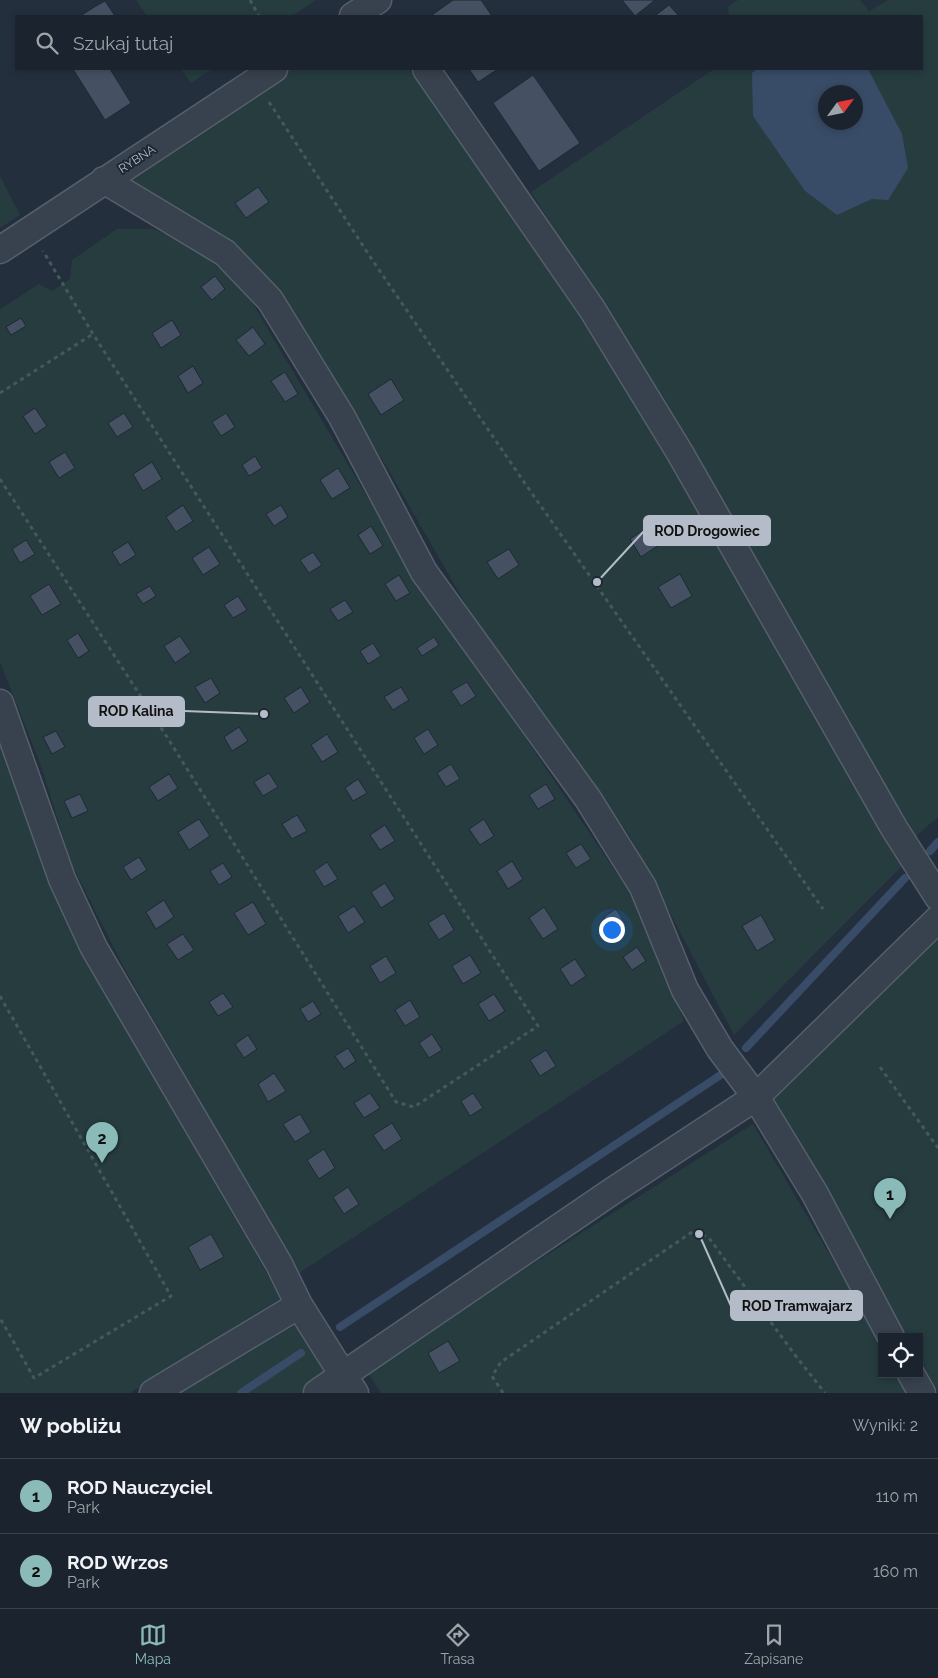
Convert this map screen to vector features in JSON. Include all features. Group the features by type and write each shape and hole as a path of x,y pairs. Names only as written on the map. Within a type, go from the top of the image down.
{"street":[{"path":"356,15 378,0 389,15"},
{"path":"427,70 592,309 680,453 894,828 938,898"},
{"name":"RYBNA","path":"0,250 264,75"},
{"path":"104,180 225,253 270,300 342,417 424,572 588,799 643,887 685,990 720,1049 756,1098 815,1194 888,1333"},
{"path":"0,703 62,880 94,948 279,1264 299,1305 349,1384"},
{"path":"317,1393 349,1384 606,1196 756,1098 938,920"},
{"path":"153,1393 299,1305"},
{"path":"913,1378 922,1393"}],"path":[{"path":"250,0 258,15"},
{"path":"264,75 373,261 513,466 823,909"},
{"path":"0,479 177,754 396,1102 414,1107 538,1026 93,334 30,230"},
{"path":"0,393 93,334"},
{"path":"0,996 171,1296 34,1378 0,1318"},
{"path":"880,1067 938,1148"},
{"path":"503,1393 492,1376 502,1362 695,1230 709,1238 825,1393"}],"green space":[{"path":"136,0 316,0 294,15 146,15"},
{"path":"738,0 860,0 869,11 888,0 938,0 938,817 916,836 776,604 643,372 531,192 713,70 923,70 923,15 729,15 728,7"},
{"path":"182,70 210,70 191,83"},
{"path":"287,70 410,70 528,238 607,359 720,547 903,865 734,1035 629,835 473,617 388,469 279,292 131,183 142,164"},
{"path":"0,176 20,215 0,228"},
{"path":"117,229 153,229 187,242 243,287 398,549 638,905 684,1021 299,1273 123,966 72,865 41,766 0,662 0,309 39,284 52,291 70,279 72,260"},
{"path":"0,732 5,742 43,870 125,1028 281,1298 130,1393 0,1393"},
{"path":"938,937 938,1391 923,1365 923,1333 905,1333 775,1100 768,1094"},
{"path":"753,1124 878,1337 878,1378 902,1378 911,1393 381,1393 366,1370"},
{"path":"303,1323 327,1363 317,1383 303,1393 165,1393 275,1324"}],"water":[{"path":"756,70 869,70 902,134 908,168 888,200 872,199 837,215 805,191 753,116 752,73"}],"building":[{"path":"453,0 481,0 491,15 432,15"},
{"path":"622,0 655,0 636,15"},
{"path":"105,1 114,15 82,15"},
{"path":"669,5 678,15 656,15"},
{"path":"74,70 111,70 131,103 105,120"},
{"path":"470,70 496,70 478,82"},
{"path":"533,75 580,143 539,171 493,103"},
{"path":"258,187 269,202 246,218 235,203"},
{"path":"215,276 225,289 212,300 201,287"},
{"path":"21,318 26,326 11,335 6,327"},
{"path":"172,320 181,335 161,348 152,333"},
{"path":"253,327 265,344 249,356 236,340"},
{"path":"193,366 203,383 188,393 178,376"},
{"path":"285,372 298,394 285,402 271,381"},
{"path":"391,379 404,400 381,415 368,394"},
{"path":"35,408 47,426 35,434 23,416"},
{"path":"124,413 133,427 117,437 108,423"},
{"path":"226,413 235,427 221,436 212,422"},
{"path":"65,452 75,468 59,478 49,462"},
{"path":"255,456 262,468 249,476 242,465"},
{"path":"152,462 162,479 143,491 133,474"},
{"path":"338,468 350,488 332,499 320,480"},
{"path":"183,505 193,521 176,532 166,517"},
{"path":"281,505 288,517 274,526 266,514"},
{"path":"654,523 665,541 641,557 630,539"},
{"path":"371,526 383,546 370,554 358,535"},
{"path":"26,540 35,554 20,563 12,549"},
{"path":"128,542 136,555 120,565 112,552"},
{"path":"209,547 220,564 203,575 192,558"},
{"path":"509,549 519,565 498,579 487,562"},
{"path":"313,552 322,565 309,573 300,560"},
{"path":"680,574 692,596 671,608 658,587"},
{"path":"399,575 410,593 396,601 385,584"},
{"path":"49,584 61,604 42,615 30,596"},
{"path":"150,586 156,596 143,604 136,594"},
{"path":"238,596 247,610 233,618 224,605"},
{"path":"345,600 353,612 338,621 330,609"},
{"path":"78,633 89,651 78,658 67,640"},
{"path":"180,636 191,652 175,663 164,646"},
{"path":"434,637 439,645 422,656 417,648"},
{"path":"373,643 381,656 368,664 360,651"},
{"path":"211,678 220,693 205,703 195,687"},
{"path":"467,682 476,696 461,706 451,691"},
{"path":"301,687 310,702 294,713 284,698"},
{"path":"401,687 409,700 393,710 384,697"},
{"path":"239,727 248,741 232,751 224,737"},
{"path":"428,729 438,745 424,754 414,738"},
{"path":"56,731 65,747 52,754 43,737"},
{"path":"327,734 338,752 322,762 311,745"},
{"path":"451,764 460,779 446,787 437,773"},
{"path":"269,773 278,787 263,796 254,782"},
{"path":"169,774 178,788 158,801 149,787"},
{"path":"358,779 367,793 353,801 345,788"},
{"path":"546,784 555,799 538,809 529,795"},
{"path":"80,794 88,811 72,818 64,801"},
{"path":"297,815 307,831 292,839 282,824"},
{"path":"199,819 210,836 189,850 178,832"},
{"path":"484,819 494,836 480,845 469,829"},
{"path":"385,825 395,841 380,850 370,835"},
{"path":"581,844 591,859 576,868 566,853"},
{"path":"139,857 147,870 131,880 123,867"},
{"path":"512,861 523,879 508,889 497,871"},
{"path":"327,862 338,879 324,887 314,871"},
{"path":"223,863 232,877 219,885 210,871"},
{"path":"385,883 395,899 381,908 371,892"},
{"path":"164,900 174,917 156,929 146,912"},
{"path":"253,902 266,924 248,935 234,913"},
{"path":"354,906 365,922 348,933 338,916"},
{"path":"544,907 558,929 543,939 529,918"},
{"path":"616,909 626,925 614,933 604,917"},
{"path":"444,913 454,930 439,940 428,923"},
{"path":"761,915 775,940 757,951 742,926"},
{"path":"183,934 194,950 178,960 167,944"},
{"path":"637,947 646,961 632,970 623,957"},
{"path":"470,955 481,973 463,984 452,966"},
{"path":"386,956 396,973 380,983 370,966"},
{"path":"575,959 586,976 571,986 560,969"},
{"path":"223,993 233,1007 218,1016 209,1002"},
{"path":"494,994 505,1011 489,1021 478,1004"},
{"path":"410,1000 420,1017 405,1026 395,1010"},
{"path":"313,1001 321,1014 308,1022 300,1009"},
{"path":"432,1034 442,1050 429,1058 419,1043"},
{"path":"248,1035 257,1049 244,1058 235,1044"},
{"path":"348,1048 356,1061 344,1069 335,1056"},
{"path":"546,1050 556,1066 540,1076 530,1060"},
{"path":"274,1073 286,1091 268,1102 258,1084"},
{"path":"370,1093 380,1108 364,1118 354,1103"},
{"path":"473,1093 483,1108 470,1116 461,1101"},
{"path":"300,1114 311,1132 295,1142 283,1124"},
{"path":"392,1123 402,1139 384,1151 373,1135"},
{"path":"324,1149 335,1168 319,1179 307,1160"},
{"path":"348,1187 359,1204 344,1214 333,1197"},
{"path":"211,1234 224,1257 200,1270 188,1247"},
{"path":"448,1341 460,1361 439,1373 428,1353"}],"waterway":[{"path":"930,851 938,842"},
{"path":"746,1048 905,878"},
{"path":"340,1327 722,1074"},
{"path":"241,1393 301,1353"}],"place":[{"name":"ROD Drogowiec","path":"597,582"},
{"name":"ROD Kalina","path":"264,714"},
{"name":"ROD Wrzos","path":"102,1163"},
{"name":"ROD Nauczyciel","path":"890,1219"},
{"name":"ROD Tramwajarz","path":"699,1234"}]}
